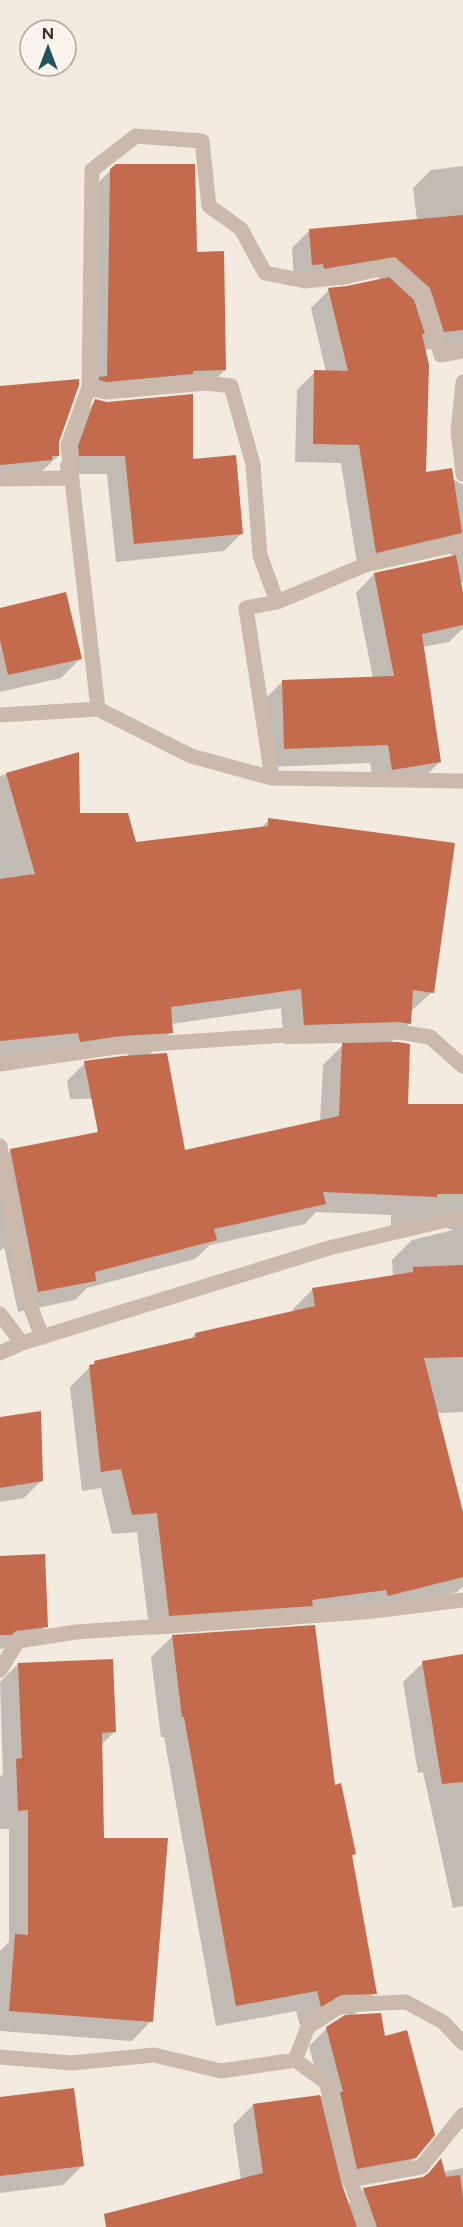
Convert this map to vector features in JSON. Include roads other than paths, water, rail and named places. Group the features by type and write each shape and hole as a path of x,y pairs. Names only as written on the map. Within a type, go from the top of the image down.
{"street":[{"path":"98,709 68,445 90,387 92,170 136,136 202,141 209,206 241,229 265,273 305,281 345,277 392,266 423,295 441,355 463,351"},
{"path":"463,382 458,431 463,474"},
{"path":"90,387 106,392 206,383 231,386 253,464 260,555 277,602"},
{"path":"0,479 71,478"},
{"path":"272,778 246,608 277,602 365,565 463,543"},
{"path":"0,715 98,709 191,756 272,778 463,781"},
{"path":"0,1064 122,1046 287,1035 399,1032 430,1037 463,1066"},
{"path":"0,1146 25,1292 42,1337"},
{"path":"0,1353 22,1343 329,1248 463,1216"},
{"path":"0,1314 22,1343"},
{"path":"0,1670 18,1641 76,1632 365,1612 463,1600"},
{"path":"295,2060 308,2027 342,2005 406,2002 443,2022 463,2043"},
{"path":"0,2056 71,2063 154,2055 221,2072 295,2060 328,2084 350,2180 367,2227"},
{"path":"350,2180 421,2167 463,2115"}]}
